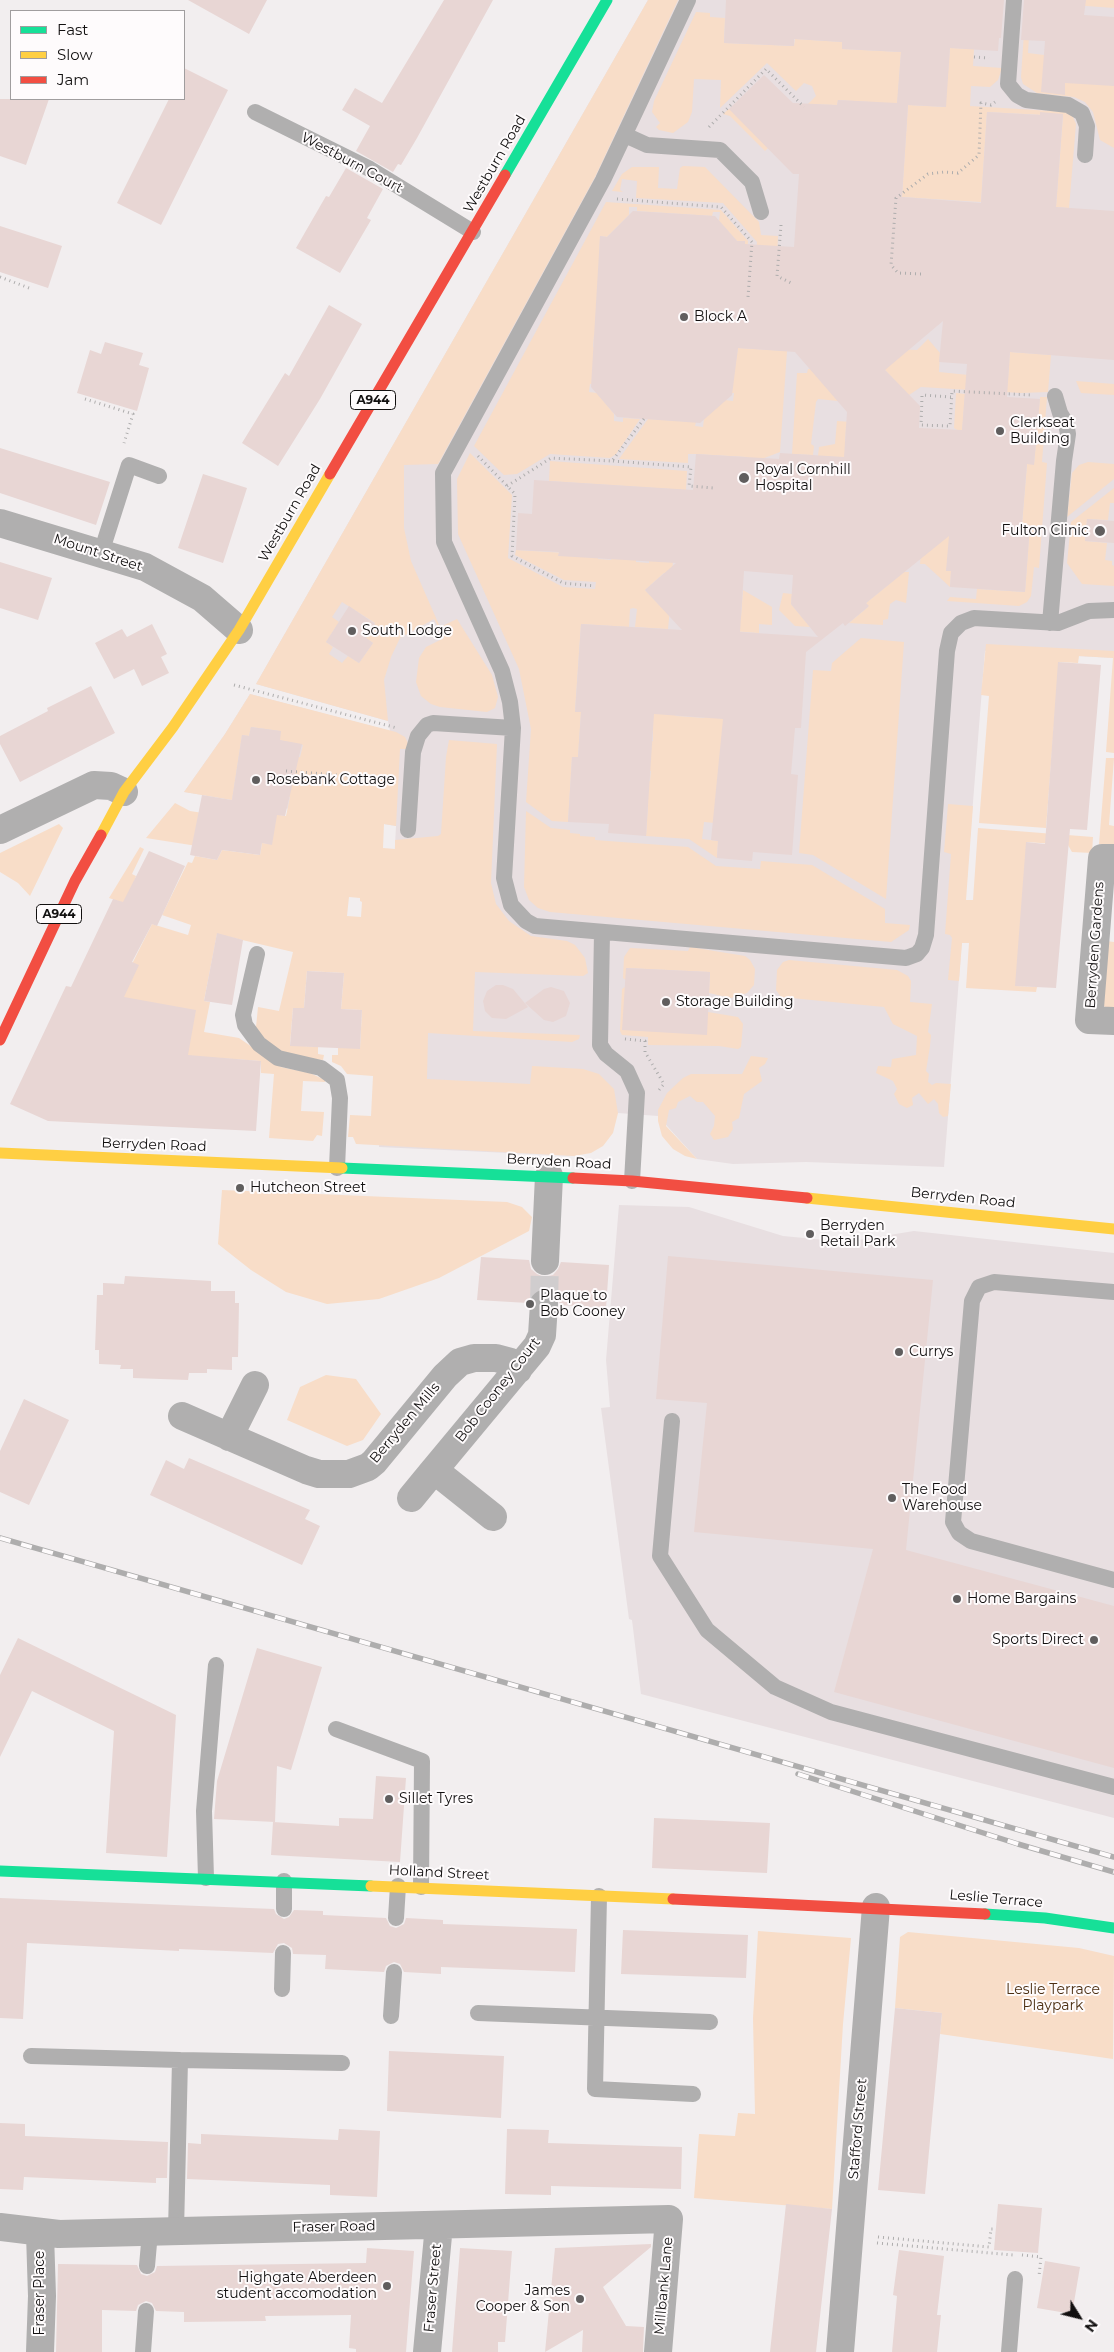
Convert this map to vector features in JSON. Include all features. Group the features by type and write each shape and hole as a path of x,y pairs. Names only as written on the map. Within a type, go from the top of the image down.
{"main road":[{"name":"Westburn Road","path":"0,1040 75,880 124,792 207,678 239,630 607,0"},
{"name":"Berryden Road","path":"0,1153 632,1181 1114,1229"},
{"name":"Holland Street","path":"0,1871 284,1881 876,1907"},
{"name":"Leslie Terrace","path":"876,1907 993,1913 1114,1928"}],"street":[{"name":"Mount Street","path":"0,522 145,567 202,598 239,630"},
{"path":"0,830 94,785 111,786 124,792"},
{"name":"Berryden Gardens","path":"1114,858 1102,858 1089,1020 1114,1021"},
{"path":"545,1261 549,1176"},
{"name":"Bob Cooney Court","path":"411,1498 537,1346 542,1335 544,1304"},
{"name":"Berryden Mills","path":"182,1416 306,1470 320,1474 349,1474 368,1467 374,1462 452,1368 460,1362 474,1358 496,1358 511,1362 518,1370"},
{"path":"229,1437 255,1385"},
{"path":"434,1470 493,1517"},
{"name":"Stafford Street","path":"840,2352 876,1907"},
{"name":"Fraser Road","path":"0,2227 40,2234 669,2219"},
{"name":"Millbank Lane","path":"658,2352 669,2219"},
{"name":"Fraser Street","path":"427,2352 439,2225"},
{"name":"Fraser Place","path":"40,2234 42,2296 40,2352"}],"lane":[{"path":"688,0 603,180 443,474 444,542 502,671 510,702 513,728 504,878 511,905 526,922 534,926 906,958 917,954 922,948 926,935 947,651 951,633 961,623 974,618 1050,623 1067,621 1089,611 1114,610"},
{"path":"1014,0 1007,79 1013,92 1026,100 1068,105 1078,110 1083,115 1087,126 1085,156"},
{"name":"Westburn Court","path":"255,112 370,169 473,232"},
{"path":"625,134 647,145 720,150 752,182 761,212"},
{"path":"1050,623 1068,434 1066,423 1060,413 1055,396"},
{"path":"101,554 129,465 159,476"},
{"path":"408,830 413,752 418,736 430,723 513,728"},
{"path":"602,933 600,1045 606,1054 627,1072 637,1095 632,1181"},
{"path":"257,954 243,1015 244,1023 254,1040 278,1058 321,1068 337,1080 340,1098 337,1168"},
{"path":"1114,1292 994,1282 979,1287 972,1301 953,1522 959,1533 971,1541 1114,1580"},
{"path":"672,1421 660,1556 707,1630 775,1687 832,1712 1114,1787"},
{"path":"206,1878 204,1811 216,1665"},
{"path":"336,1729 422,1761 421,1887"},
{"path":"284,1881 284,1910"},
{"path":"396,1918 398,1886"},
{"path":"598,1896 594,2089 693,2094"},
{"path":"282,1989 283,1953"},
{"path":"391,2016 394,1972"},
{"path":"478,2013 710,2022"},
{"path":"31,2056 342,2063"},
{"path":"147,2266 163,2232 180,2060"},
{"path":"1009,2352 1015,2279"},
{"path":"144,2352 146,2311"}],"path":[{"path":"700,148 708,128 717,117 766,69 804,107"},
{"path":"921,274 898,273 892,265 896,198 928,174 958,173 979,155 981,103 991,105 1013,92"},
{"path":"615,199 722,207 752,242 748,298"},
{"path":"761,212 782,213 778,276 791,282"},
{"path":"0,278 29,288"},
{"path":"951,397 922,396 921,425 950,426 952,391 1055,396"},
{"path":"612,461 644,419"},
{"path":"476,454 516,494 512,556 563,583 596,586"},
{"path":"507,486 551,458 691,467 689,486 714,488"},
{"path":"207,678 389,726 418,736"},
{"path":"286,771 411,781"},
{"path":"620,1038 645,1041 646,1052 664,1084 655,1099 637,1095"},
{"path":"849,2237 989,2247 991,2228 996,2229"},
{"path":"849,2237 1041,2257 1039,2277"}],"shaded area":[{"name":"Royal Cornhill Hospital","path":"648,0 1114,0 1114,658 985,651 944,1167 806,1162 733,1164 697,1159 658,1116 618,1113 574,1156 379,1147 396,826 184,792 225,734 250,694 390,731 388,721 256,684"},
{"name":"Berryden Retail Park","path":"619,1205 689,1207 783,1236 846,1242 914,1231 1114,1253 1114,1818 641,1694 601,1408 610,1407 606,1360"}],"green space":[{"path":"648,0 678,0 595,177 438,464 404,465 404,528 411,561 440,627 457,619 492,675 498,697 495,708 487,712 440,707 431,704 421,696 416,682 419,658 426,647 444,638 434,619 400,638 391,657 384,680 388,721 256,684","holes":["342,602 375,623 366,638 373,643 359,663 348,656 342,663 329,654 333,647 326,642 339,622 332,617"]},
{"path":"1086,0 1114,0 1114,8 1032,2"},
{"path":"696,12 710,13 710,17 725,18 724,43 794,46 795,39 842,42 842,49 901,52 897,108 871,102 838,100 837,105 808,104 816,96 812,86 804,83 796,91 767,63 720,108 721,80 694,79 692,112 688,122 673,133 659,130 656,127 660,123 652,112 654,101"},
{"path":"1025,18 1030,19 1028,53 1044,55 1114,86 1114,148 1100,140 1093,112 1085,102 1074,97 1037,93 1023,84 1021,77"},
{"path":"950,48 974,49 973,66 1002,68 998,80 990,87 971,86 970,106 1068,112 1073,117 1076,124 1069,208 1056,207 1063,116 987,112 981,202 902,197 908,105 945,107"},
{"path":"729,109 787,129 765,151 730,116 723,114"},
{"path":"683,166 705,167 759,222 761,235 778,236 776,279 754,291 757,242 723,203 636,198 637,181 622,179 620,190 623,192 612,191 622,174 632,167 659,167 658,188 677,189 680,168"},
{"path":"606,202 721,210 748,241 744,297 745,241 737,241 719,221 720,212 713,212 712,216 637,211 637,207 629,207 629,215 607,237 600,236 597,335 594,335 593,347 597,348 594,384 590,384 589,392 597,393 614,414 614,421 623,422 623,418 640,419 616,454 610,458 550,454 517,474 504,475 474,446"},
{"path":"928,339 940,353 939,372 1008,379 1010,352 1051,355 1048,392 1020,393 921,387 909,395 885,370 887,349 917,350"},
{"path":"738,348 787,351 780,452 746,465 747,457 696,454 688,454 688,463 619,459 648,419 696,422 695,426 703,427 704,419 725,400 733,401 734,393 731,393"},
{"path":"808,369 819,369 838,401 818,399 816,402 811,444 814,446 813,455 792,454 797,373 807,373"},
{"path":"1076,381 1114,384 1114,395 1081,393"},
{"path":"956,393 965,394 962,433 954,428"},
{"path":"1040,397 1047,397 1042,462 1047,463 1039,568 1034,567 1031,596 1027,602 1019,606 947,601 950,597 976,599 977,589 1025,592 1030,525 1022,524 1027,464 1034,464"},
{"path":"837,421 851,422 846,426 845,447 849,451 849,458 818,456 819,447 835,444"},
{"path":"470,453 512,495 508,558 563,587 595,589 596,582 564,580 515,555 516,550 598,555 598,559 611,560 612,556 636,558 636,562 649,563 649,558 673,560 672,574 664,573 645,590 662,608 670,609 668,629 635,627 637,609 633,608 630,609 629,627 581,624 575,711 581,712 578,757 572,757 568,822 552,821 526,802 531,729 519,669 458,534 457,479"},
{"path":"550,461 687,471 686,490 549,481"},
{"path":"1088,462 1114,464 1114,479 1067,517 1072,473 1079,465"},
{"path":"1114,488 1114,503 1110,503 1108,520 1087,519 1085,541 1107,543 1105,560 1112,561 1114,566 1114,586 1082,584 1067,563 1071,522"},
{"path":"923,529 954,531 946,571 951,571 950,587 925,564 920,564"},
{"path":"904,572 909,572 906,603 896,600 890,604 888,619 883,620 883,625 849,623 868,607 866,603"},
{"path":"743,590 772,607 772,625 759,624 759,633 733,631 741,617"},
{"path":"783,593 792,594 791,604 810,627 795,626 779,610"},
{"path":"861,638 904,642 886,899 813,855 799,853 813,670 831,671 832,663"},
{"path":"986,644 1114,651 1114,753 1106,752 1113,658 1079,656 1078,663 1059,662 1046,828 979,823 989,696 981,695"},
{"path":"250,694 396,732 405,737 408,749 400,749 396,826 384,824 383,848 395,849 395,840 438,836 441,834 446,757 449,740 497,744 491,883 496,904 509,921 531,936 567,941 575,945 585,958 588,973 583,976 475,972 473,1031 580,1035 579,1039 572,1042 428,1033 427,1079 530,1084 532,1066 583,1069 599,1074 614,1089 618,1113 613,1133 603,1146 591,1153 574,1156 356,1144 353,1137 348,1137 350,1115 371,1116 373,1076 347,1074 341,1066 332,1062 332,1055 338,1055 338,1048 360,1048 362,1010 341,1009 344,973 307,971 304,1008 293,1008 290,1045 318,1047 318,1054 324,1055 323,1060 295,1057 270,1047 256,1027 258,1007 279,1011 293,952 217,934 204,1001 210,1002 204,1032 239,1038 281,1067 310,1073 325,1080 325,1082 303,1081 301,1111 324,1112 322,1136 317,1135 313,1141 269,1138 274,1074 261,1073 261,1061 218,1058 215,1084 101,993 133,962 152,924 188,935 191,925 162,915 188,862 192,863 195,856 217,860 222,850 260,855 262,843 271,844 268,813 286,816 290,797 275,794 286,755 300,757 303,745 279,740 280,731 251,727 249,736 242,735 232,800 184,792 225,734","holes":["349,897 360,898 362,902 361,917 347,916"]},
{"path":"652,698 661,699 676,716 704,718 719,703 728,704 715,823 704,822 702,839 718,841 717,858 689,839 646,836 648,806 644,806 646,781 650,781 651,771 647,770 649,742 653,741 653,731 650,730"},
{"path":"1106,758 1114,758 1109,825 1114,826 1114,845 1099,844"},
{"path":"175,803 190,811 203,813 197,846 146,838"},
{"path":"948,804 973,806 966,900 973,900 978,828 1093,837 1092,853 1072,852 1068,845 1027,842 1016,986 1037,987 1036,992 966,988 969,943 962,943 959,981 948,980 952,938 950,935 945,934 951,854 944,852"},
{"path":"526,811 551,828 570,830 570,833 580,834 580,836 595,837 595,840 688,847 716,866 760,869 761,861 812,865 885,909 885,923 910,925 909,930 891,942 550,912 538,908 529,900 524,887"},
{"path":"59,824 63,828 30,896 18,883 0,872 0,853"},
{"path":"140,847 144,849 132,874 136,876 127,904 109,898"},
{"path":"1106,941 1114,942 1114,1008 1105,1007 1102,1004"},
{"path":"690,947 745,956 750,960 755,969 754,985 747,993 731,998 709,993 710,972 627,968 626,980 623,978 624,957 630,948 688,951"},
{"path":"789,960 897,970 908,976 911,981 910,1002 932,1004 928,1032 931,1035 926,1071 929,1074 928,1082 932,1085 936,1083 951,1084 948,1116 943,1117 939,1113 938,1104 934,1099 928,1104 919,1093 912,1098 913,1105 907,1108 899,1104 894,1094 897,1089 893,1081 876,1073 878,1066 891,1067 892,1059 916,1055 917,1036 893,1024 884,1007 781,997 776,990 777,970 783,962"},
{"path":"625,987 708,1012 738,1017 743,1024 741,1047 738,1049 719,1046 648,1045 648,1037 622,1035 620,1031 622,989"},
{"path":"751,1056 768,1058 765,1064 759,1068 762,1081 744,1094 739,1118 732,1122 733,1129 728,1137 714,1140 710,1134 714,1126 715,1116 703,1102 697,1102 690,1096 678,1102 676,1108 669,1110 666,1126 697,1159 685,1156 673,1149 662,1136 658,1121 658,1110 667,1093 683,1078 691,1074 742,1074"},
{"path":"222,1190 507,1202 522,1207 532,1217 529,1231 439,1278 379,1299 327,1304 286,1292 251,1270 218,1244"},
{"path":"326,1375 356,1379 381,1414 363,1440 347,1446 287,1420 300,1387"},
{"path":"758,1931 851,1938 843,2024 832,2209 694,2198 699,2134 735,2136 738,2113 755,2114 753,2018"},
{"name":"Leslie Terrace Playpark","path":"908,1932 1079,1948 1114,1956 1113,2059 940,2034 942,2013 895,2008 900,1937"}],"building":[{"path":"188,0 267,0 249,34"},
{"path":"444,0 493,0 417,138 401,165 398,164 393,172 356,151 370,126 342,110 355,88 382,103"},
{"name":"Clerkseat Building","path":"726,0 1004,0 998,51 950,48 946,107 908,105 902,197 981,203 987,112 1040,115 1040,112 1063,114 1056,207 1114,211 1114,360 1010,352 1007,397 1040,399 1034,465 1027,464 1022,524 1030,525 1025,592 950,587 951,571 946,571 949,536 866,603 869,606 845,626 843,623 806,652 801,728 795,728 791,774 798,775 792,855 753,852 752,861 717,858 718,841 711,840 723,719 654,714 646,836 608,833 609,824 568,822 572,757 578,757 581,712 575,712 581,624 682,630 645,590 676,563 558,556 559,552 516,550 518,513 532,514 534,480 693,490 696,454 779,459 780,453 844,457 847,412 795,352 738,348 732,395 700,423 617,417 591,387 600,236 607,237 633,211 715,216 737,241 745,241 745,244 794,247 799,174 793,174 729,109 764,75 793,103 837,105 838,100 897,103 901,52 842,49 842,42 794,39 794,46 724,43","holes":["943,321 939,362 967,364 962,430 919,428 920,406 885,370","744,571 793,575 791,604 818,637 740,632"]},
{"path":"1024,0 1086,0 1084,15 1114,17 1114,86 1065,83 1065,95 1041,92 1045,41 1021,40"},
{"path":"185,68 228,90 161,225 117,203 168,100 185,100"},
{"path":"0,99 49,100 26,165 0,156"},
{"path":"346,168 383,189 367,218 371,220 340,273 296,248 326,196 329,197"},
{"path":"0,226 62,246 48,288 0,272"},
{"path":"329,305 362,324 320,399 278,466 242,443 285,373 289,376"},
{"path":"105,342 143,353 139,365 149,368 137,411 77,393 90,350 101,354"},
{"path":"0,448 110,482 96,525 0,493"},
{"path":"203,474 247,488 223,563 178,548"},
{"name":"Fulton Clinic","path":"1087,519 1114,521 1114,543 1085,541"},
{"path":"0,562 52,578 38,620 0,608"},
{"name":"South Lodge","path":"349,606 375,624 366,638 373,643 359,663 326,642"},
{"path":"152,624 167,654 161,657 169,673 142,686 134,669 114,679 95,643 122,629 127,637"},
{"path":"1058,662 1101,665 1087,830 1070,829 1056,988 1015,986 1026,842 1045,844"},
{"path":"91,686 115,733 20,782 0,744 0,736 48,711 47,708"},
{"path":"251,727 281,731 280,740 302,744 285,816 277,815 272,845 262,843 260,855 222,850 217,860 190,855 202,795 232,800 242,735 249,736"},
{"path":"149,851 185,866 157,926 152,924 132,962 139,965 124,997 196,1010 188,1055 261,1061 256,1131 48,1121 10,1104 66,986 71,987 113,899 123,902"},
{"path":"217,933 243,940 232,1005 204,1001"},
{"name":"Storage Building","path":"626,968 710,972 707,1035 622,1030"},
{"path":"307,971 344,973 341,1009 362,1010 360,1049 290,1046 293,1008 304,1008"},
{"path":"496,985 503,985 513,989 528,1007 506,1019 492,1018 485,1011 483,1001 487,991"},
{"path":"551,987 564,991 570,1003 566,1016 553,1022 544,1020 525,1003 544,989"},
{"path":"668,1256 933,1280 906,1550 1114,1606 1114,1768 834,1692 873,1549 694,1532 707,1403 656,1399"},
{"path":"481,1257 529,1260 531,1269 544,1277 553,1275 561,1262 609,1265 606,1308 560,1305 553,1291 545,1288 537,1290 531,1295 528,1303 477,1300"},
{"path":"125,1276 211,1281 211,1291 235,1291 235,1303 239,1303 238,1357 232,1357 232,1370 207,1369 207,1373 189,1373 188,1380 133,1378 133,1369 120,1369 121,1365 99,1364 99,1350 95,1350 97,1295 103,1295 103,1283 124,1284"},
{"path":"24,1399 69,1420 29,1505 0,1492 0,1451"},
{"path":"189,1458 310,1510 305,1519 320,1526 302,1565 150,1495 166,1460 184,1469"},
{"path":"18,1638 176,1715 167,1857 106,1853 114,1731 32,1691 0,1757 0,1675"},
{"path":"257,1648 322,1667 291,1770 277,1766 275,1822 214,1819 217,1781"},
{"path":"376,1776 406,1778 400,1862 271,1855 273,1822 339,1826 339,1818 373,1819"},
{"path":"654,1818 770,1823 767,1873 652,1868"},
{"path":"0,1898 274,1909 276,1914 284,1919 289,1917 294,1910 323,1911 323,1915 386,1918 390,1926 396,1928 404,1924 406,1918 443,1920 443,1924 577,1929 575,1972 441,1967 441,1974 404,1972 400,1964 394,1962 386,1966 384,1972 325,1969 326,1955 293,1954 292,1948 284,1943 278,1944 273,1953 179,1949 179,1951 27,1943 23,2019 0,2018"},
{"path":"623,1930 748,1935 746,1978 621,1974"},
{"path":"895,2008 942,2013 925,2194 878,2190"},
{"path":"389,2051 504,2056 501,2118 387,2111"},
{"path":"0,2123 25,2124 25,2136 168,2142 167,2178 156,2178 156,2183 24,2177 23,2190 0,2189"},
{"path":"339,2129 380,2131 377,2197 330,2195 330,2185 187,2179 188,2143 201,2144 201,2134 338,2140"},
{"path":"507,2129 549,2130 548,2143 682,2147 681,2189 551,2186 551,2195 505,2194"},
{"path":"786,2204 832,2209 816,2352 770,2352"},
{"path":"998,2204 1042,2208 1038,2253 994,2250"},
{"name":"James Cooper & Son","path":"651,2244 651,2247 603,2287 626,2326 644,2327 643,2352 582,2352 583,2330 545,2352 555,2248"},
{"path":"367,2248 414,2251 406,2352 356,2352 356,2349 349,2348 351,2315 265,2316 266,2321 184,2322 184,2312 156,2311 152,2303 146,2301 138,2305 136,2311 102,2310 102,2352 56,2352 58,2264 137,2265 141,2274 147,2276 155,2272 157,2266 366,2263"},
{"path":"460,2248 512,2251 505,2342 498,2342 498,2352 452,2352"},
{"path":"899,2250 944,2256 937,2315 941,2315 937,2352 892,2352 897,2296 893,2295"},
{"path":"1045,2261 1080,2267 1072,2314 1037,2308"}],"tunnel":[{"path":"544,1304 545,1261"}],"railway":[{"path":"0,1538 1114,1857"},
{"path":"798,1774 1018,1844 1114,1872"}],"traffic: fast":[{"path":"505,175 607,0"},
{"path":"342,1168 573,1178"},
{"path":"0,1871 371,1886"},
{"path":"985,1914 1045,1918 1114,1928"}],"traffic: slow":[{"path":"101,835 124,792 173,727 239,630 330,474"},
{"path":"0,1153 342,1168"},
{"path":"807,1198 1114,1229"},
{"path":"371,1886 673,1899"}],"traffic: jam":[{"path":"330,474 505,175"},
{"path":"0,1040 75,881 101,835"},
{"path":"573,1178 632,1181 807,1198"},
{"path":"673,1899 985,1914"}],"place":[{"name":"Block A","path":"684,317"},
{"name":"Clerkseat Building","path":"1000,431"},
{"name":"Royal Cornhill Hospital","path":"744,478"},
{"name":"Fulton Clinic","path":"1100,531"},
{"name":"South Lodge","path":"352,631"},
{"name":"Rosebank Cottage","path":"256,780"},
{"name":"Storage Building","path":"666,1002"},
{"name":"Hutcheon Street","path":"240,1188"},
{"name":"Berryden Retail Park","path":"810,1234"},
{"name":"Plaque to Bob Cooney","path":"530,1304"},
{"name":"Currys","path":"899,1352"},
{"name":"The Food Warehouse","path":"892,1498"},
{"name":"Home Bargains","path":"957,1599"},
{"name":"Sports Direct","path":"1094,1640"},
{"name":"Sillet Tyres","path":"389,1799"},
{"name":"Highgate Aberdeen student accomodation","path":"387,2286"},
{"name":"James Cooper & Son","path":"580,2299"}]}
